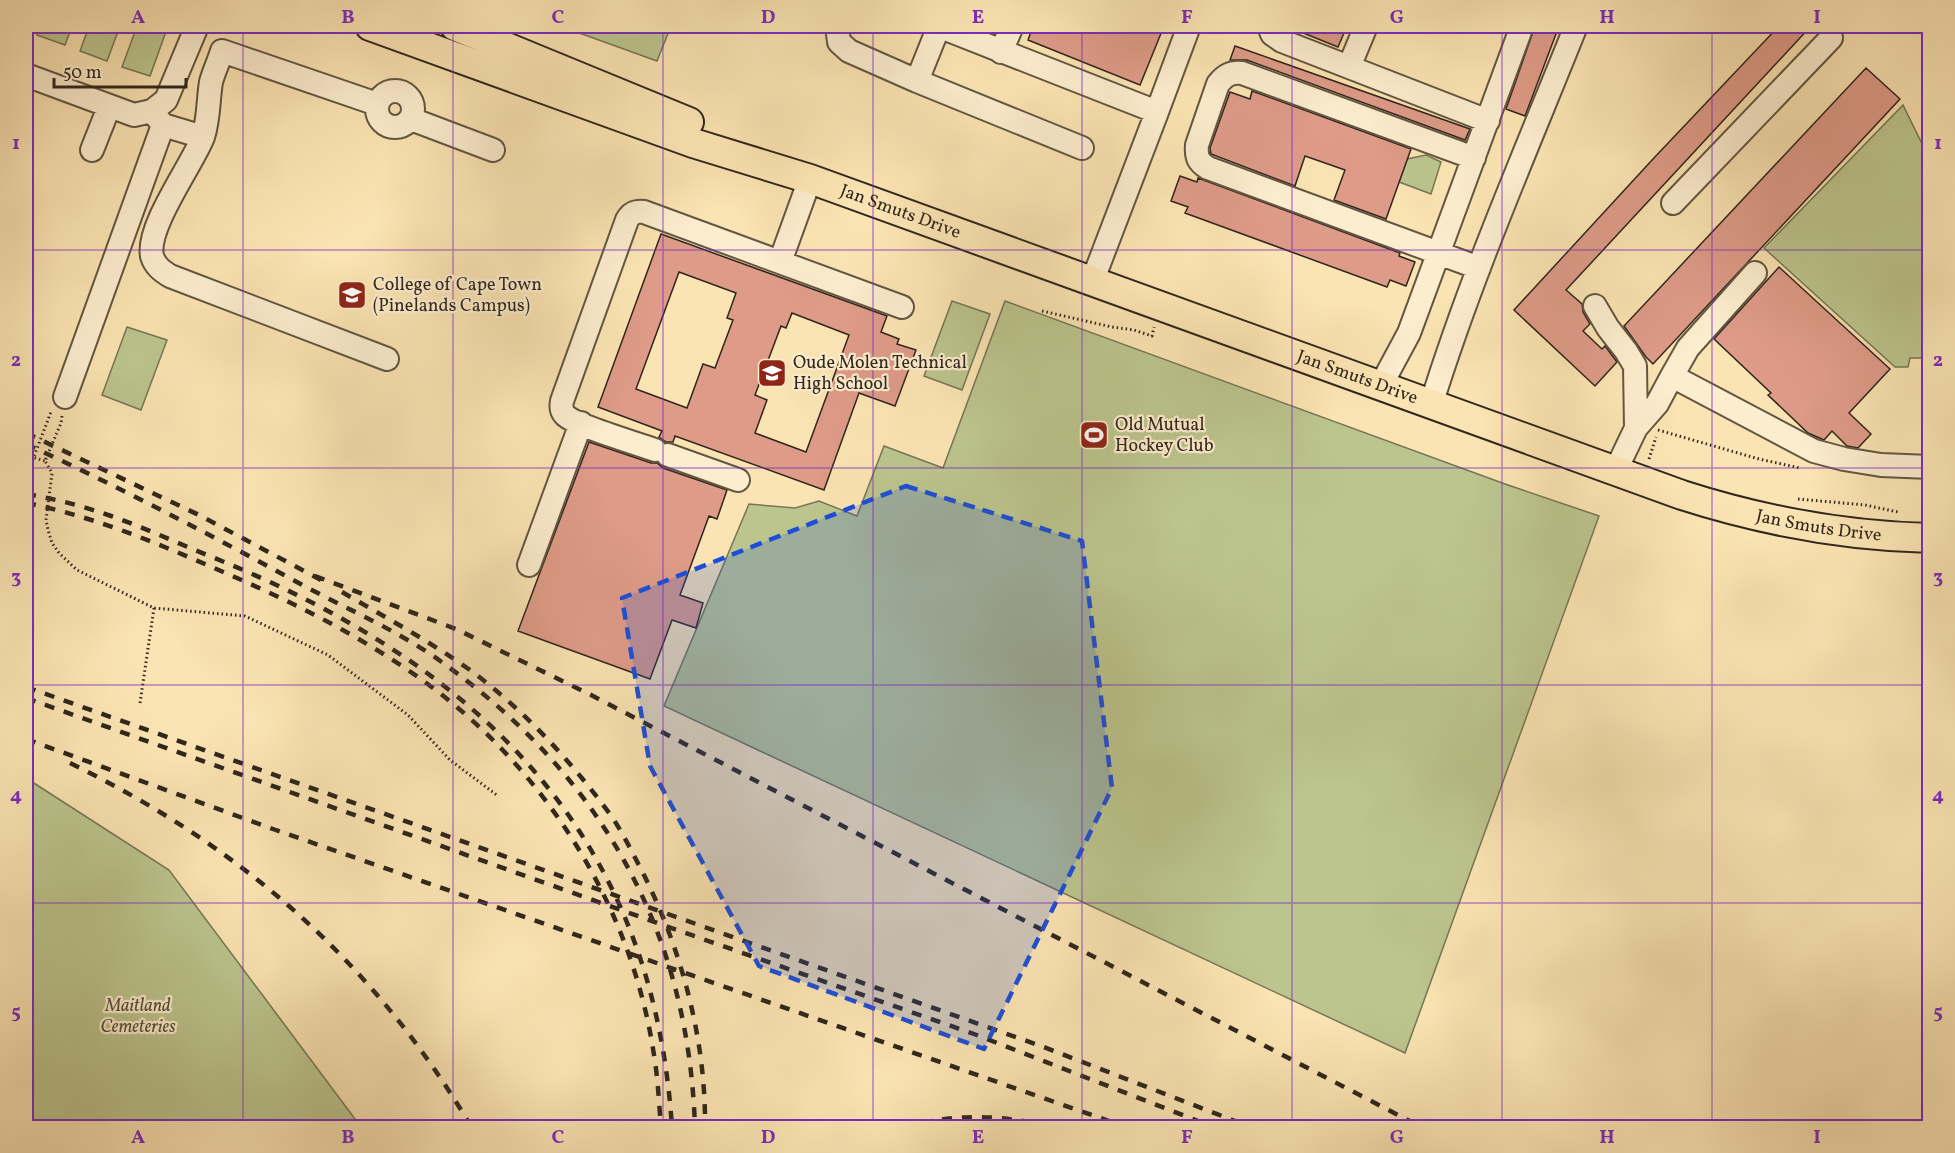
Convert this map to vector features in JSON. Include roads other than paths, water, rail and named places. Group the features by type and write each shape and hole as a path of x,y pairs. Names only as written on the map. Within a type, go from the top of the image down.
{"main road":[{"name":"Jan Smuts Drive","path":"370,26 693,143 803,177 1431,405 1619,464 1682,495 1768,520 1813,528 1858,534 1929,538"},
{"name":"Jan Smuts Drive","path":"455,26 693,124 803,177"}],"lane":[{"path":"58,405 157,118 197,26"},
{"path":"837,26 839,42 849,51 1082,148"},
{"path":"917,81 939,26 1157,112"},
{"path":"1001,52 1011,26"},
{"path":"1092,282 1189,26"},
{"path":"1269,26 1276,38 1488,121"},
{"path":"1349,67 1366,26"},
{"path":"1380,387 1409,333 1522,26"},
{"path":"1431,405 1479,268 1576,26"},
{"path":"1673,203 1831,38"},
{"path":"387,359 170,276 158,268 152,255 153,241 159,223 202,137 208,118 212,81 222,51 377,104 378,115 384,123 393,127 403,126 411,119 494,150"},
{"path":"1474,158 1242,73 1233,72 1224,76 1218,84 1196,155 1200,164 1219,172 1479,268"},
{"path":"26,75 109,107 134,115 157,118 202,137"},
{"path":"92,150 109,107"},
{"path":"780,262 803,177"},
{"path":"738,480 581,423 564,414 561,408 630,214 644,212 902,307"},
{"path":"1619,464 1647,429 1657,404 1688,348 1755,273"},
{"path":"1595,306 1635,366 1647,429"},
{"path":"1672,375 1815,451 1844,459 1881,465 1929,467"},
{"path":"529,566 581,423"}],"railway":[{"path":"26,433 199,515 321,580"},
{"path":"26,444 162,510 408,640 443,663 499,708 549,756 591,809 626,865 655,925 675,989 689,1056 695,1128"},
{"path":"26,494 79,506 123,520 303,598 389,647 466,704 532,769 587,843 629,927 657,1022 672,1128"},
{"path":"26,503 79,516 130,533 282,599 382,653 429,685 472,720 511,759 547,802 578,848 605,897 626,948 643,1001 655,1064 661,1128"},
{"path":"315,576 456,629 589,694 1423,1128"},
{"path":"342,592 439,649 490,686 547,738 612,817 657,903 680,965 696,1029 701,1062 705,1128"},
{"path":"26,687 1041,1046 1253,1128"},
{"path":"26,698 974,1034 1216,1128"},
{"path":"26,739 273,829 1129,1128"},
{"path":"70,763 133,796 192,832 247,872 299,915 347,962 392,1013 434,1068 472,1128"},
{"path":"903,1128 942,1119 980,1117 1018,1120 1057,1128"}],"place":[{"name":"College of Cape Town (Pinelands Campus)","path":"352,295"},
{"name":"Oude Molen Technical High School","path":"772,373"},
{"name":"Old Mutual Hockey Club","path":"1094,435"}],"park label":[{"name":"Maitland Cemeteries","path":"138,1016"}]}
